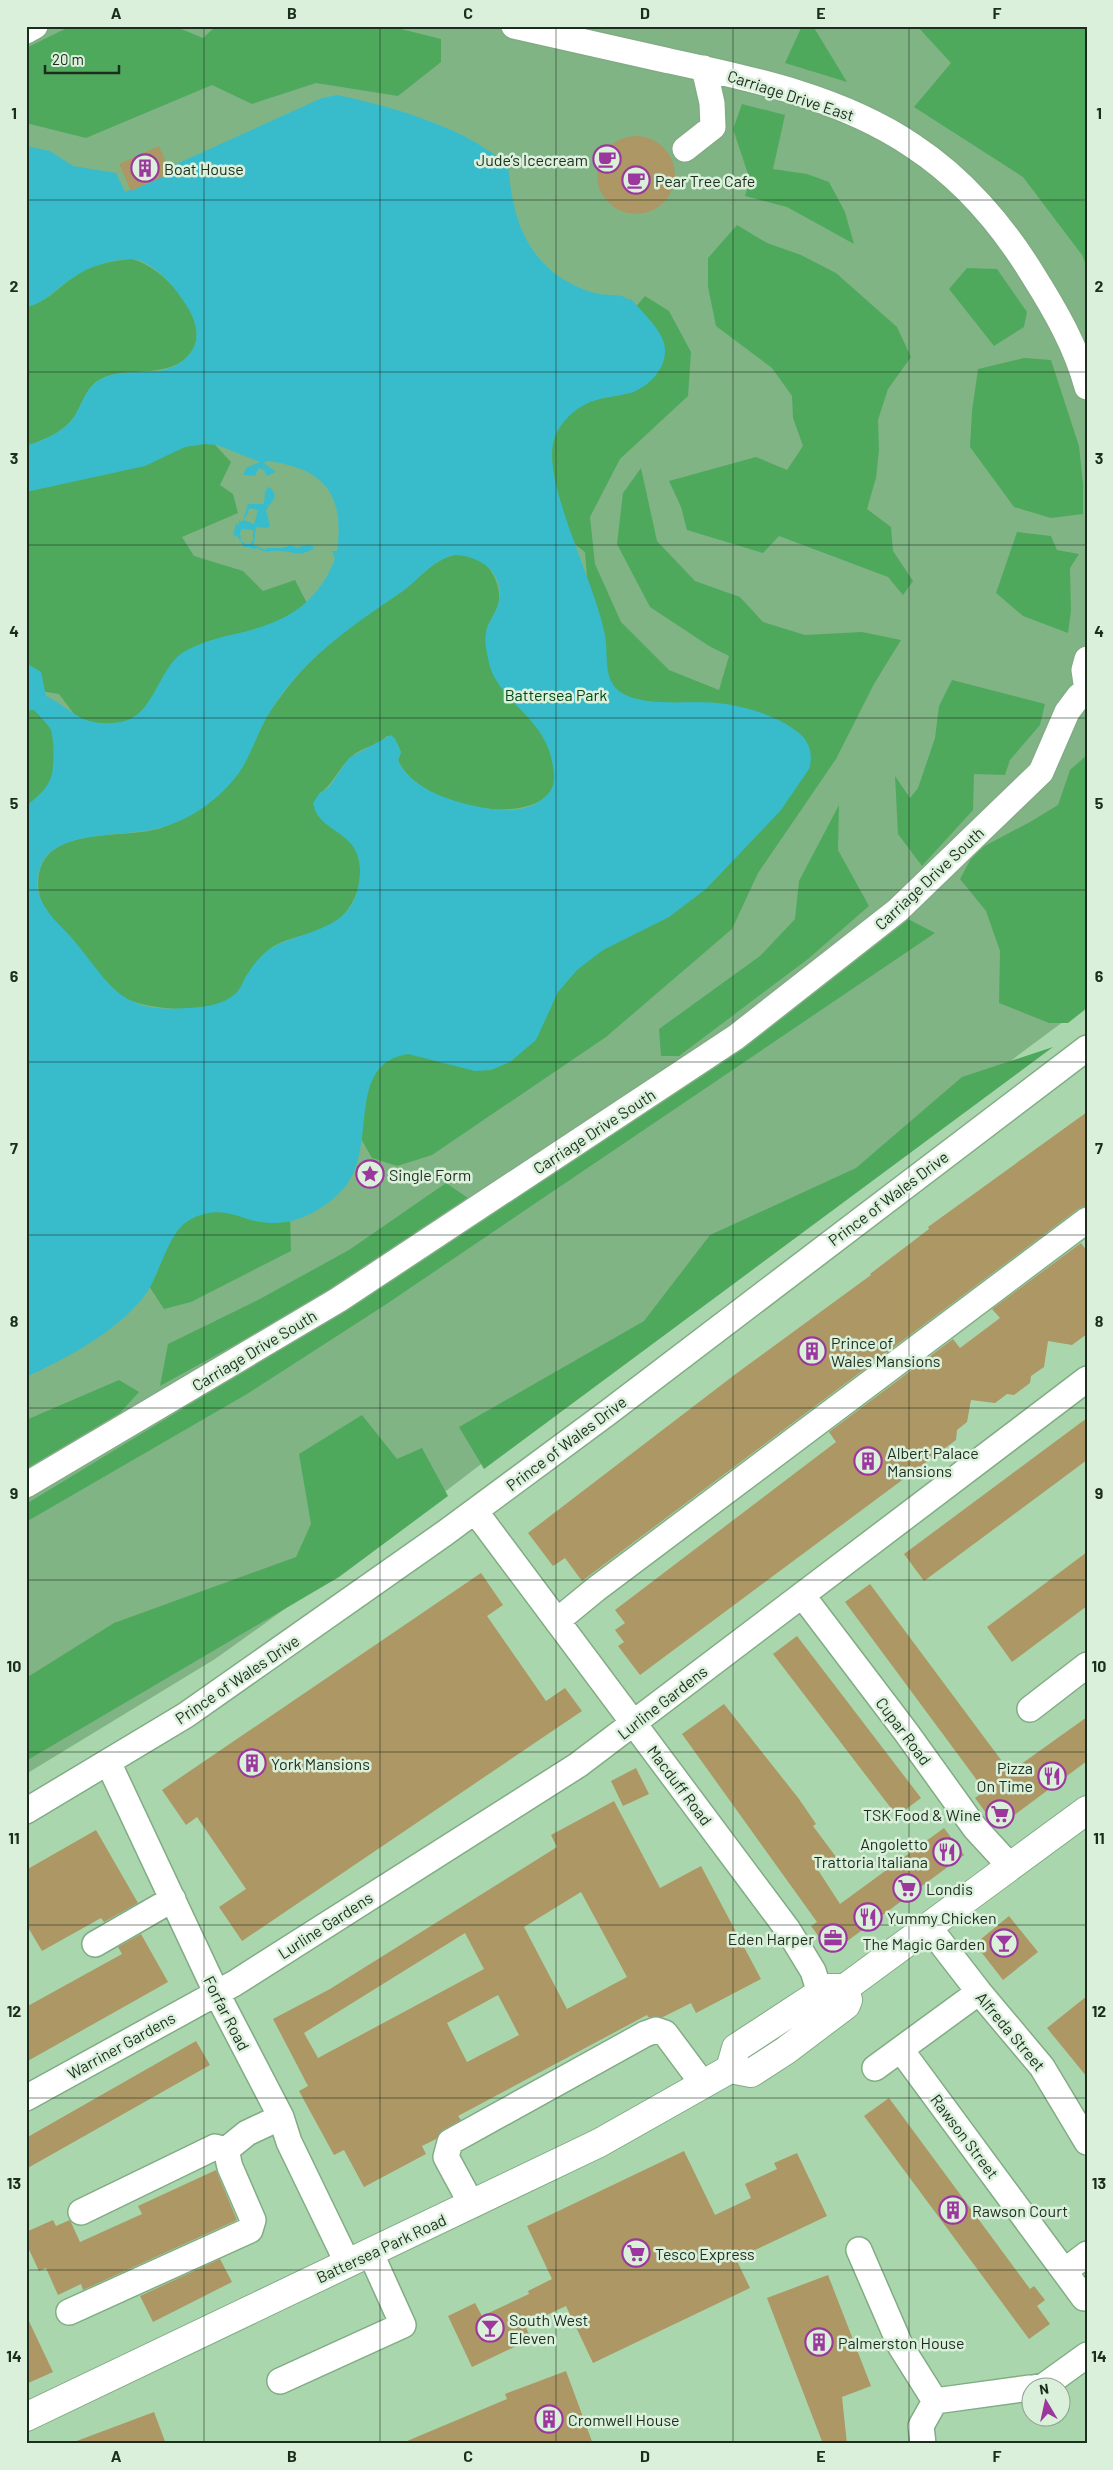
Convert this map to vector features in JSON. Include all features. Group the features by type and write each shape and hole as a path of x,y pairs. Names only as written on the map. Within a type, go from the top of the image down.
{"highway":[{"path":"832,1990 928,1926 1009,1865 1087,1810"},
{"name":"Battersea Park Road","path":"26,2417 360,2259 599,2143 730,2069 751,2073 785,2051 846,2005 848,2000 832,1990"}],"street":[{"path":"26,30 35,26"},
{"name":"Carriage Drive East","path":"514,26 704,68 771,85 841,108 913,145 950,173 1016,247 1058,317 1082,368 1087,387"},
{"path":"685,149 713,127 712,104 704,68"},
{"path":"1087,659 1084,670 1087,690"},
{"name":"Carriage Drive South","path":"26,1484 338,1300 719,1048 908,901 1040,772 1067,712 1079,696 1087,690"},
{"name":"Prince of Wales Drive","path":"26,1811 186,1715 475,1511 1087,1048"},
{"path":"557,1621 596,1589 1087,1220"},
{"name":"Lurline Gardens","path":"216,1992 235,1983 578,1766 1087,1379"},
{"name":"Macduff Road","path":"475,1511 788,1930 813,1971 832,1990"},
{"name":"Cupar Road","path":"802,1595 906,1732 975,1828 1009,1865"},
{"path":"1030,1709 1087,1666"},
{"name":"Forfar Road","path":"108,1762 216,1992 281,2117 289,2142 360,2259 404,2325 280,2381"},
{"path":"94,1944 172,1899"},
{"name":"Alfreda Street","path":"928,1926 979,1992 1042,2067 1085,2132"},
{"name":"Warriner Gardens","path":"26,2098 216,1992"},
{"path":"875,2068 979,1992"},
{"path":"472,2204 446,2157 450,2142 645,2034 656,2030 665,2033 703,2084"},
{"name":"Rawson Street","path":"900,2050 1084,2298"},
{"path":"81,2212 215,2148 226,2150 247,2133 281,2117"},
{"path":"69,2312 250,2230 253,2220 230,2167 226,2150"},
{"path":"859,2250 901,2347 934,2401"},
{"path":"1065,2271 1087,2254"},
{"path":"1055,2378 1087,2355"},
{"path":"934,2401 1020,2390"},
{"path":"924,2444 921,2426 934,2401"}],"green space":[{"name":"Battersea Park","path":"26,26 1087,26 1087,1004 946,1109 442,1494 264,1624 215,1659 26,1774"},
{"path":"71,26 174,26 203,38 216,26 389,26 441,39 441,62 398,96 316,83 252,104 212,85 86,138 26,123 26,48"},
{"path":"802,26 813,26 847,82 785,63"},
{"path":"917,26 1087,26 1087,267 1082,255 1023,177 914,107 951,63"},
{"path":"742,104 785,115 773,169 807,174 829,182 845,212 854,244 787,207 745,196 750,180 733,129"},
{"path":"737,225 767,243 801,255 836,273 897,327 911,357 888,389 878,420 879,450 876,478 867,509 891,527 893,551 913,581 903,595 888,577 779,536 763,553 687,530 681,507 669,481 756,457 787,470 803,446 793,418 792,396 772,368 716,326 708,287 708,258"},
{"path":"131,259 145,264 160,274 186,302 194,319 197,335 193,350 181,362 171,367 116,374 96,382 84,397 76,414 67,425 48,438 26,446 26,307 45,299 85,270 108,262"},
{"path":"967,268 997,269 1027,312 1024,327 994,346 949,289"},
{"path":"645,296 669,311 691,352 688,396 620,459 590,517 595,564 621,622 669,670 719,690 729,656 709,646 650,607 617,544 623,493 641,468 657,541 695,581 740,597 763,622 805,635 862,632 901,640 874,684 836,759 758,873 732,929 606,1037 432,1155 397,1166 372,1158 356,1130 349,1079 617,699 595,678 585,552 549,525 531,430"},
{"path":"1024,358 1051,360 1079,446 1083,484 1083,514 1051,518 1014,507 970,447 972,411 978,369"},
{"path":"206,435 231,462 220,485 233,494 238,513 182,537 194,556 243,571 263,591 295,580 309,607 137,722 79,729 74,714 59,694 40,691 26,671 26,484"},
{"path":"1017,532 1051,536 1057,550 1079,554 1070,568 1071,611 1068,633 1023,616 996,593"},
{"path":"454,555 471,555 479,559 490,570 497,583 499,591 498,605 486,633 510,691 520,707 545,738 555,771 554,787 550,793 532,805 512,809 489,809 466,805 444,798 424,788 408,775 398,760 401,752 395,739 387,736 350,757 325,790 319,794 325,823 351,842 360,864 358,888 354,900 339,919 323,929 274,946 251,969 238,992 229,999 216,1004 202,1008 186,1009 154,1007 129,1000 111,989 51,916 41,900 38,877 42,864 51,852 63,844 79,839 161,828 185,817 208,803 230,783 237,773 271,710 299,673 344,630 401,592 439,561"},
{"path":"952,680 1045,704 1040,725 1010,760 1005,775 974,774 973,810 922,866 898,834 895,776 910,798 918,788 935,738 939,706"},
{"path":"26,705 36,705 60,730 57,792 26,818"},
{"path":"1087,755 1087,1008 1068,1023 1049,1023 999,1003 1000,951 986,911 960,879 975,851 1058,805 1070,770"},
{"path":"839,805 838,850 869,906 808,959 679,1056 661,1056 659,1029 760,956 795,919 799,881"},
{"path":"908,919 935,933 385,1305 247,1394 26,1522 26,1504 361,1300 731,1057 880,937"},
{"path":"1053,1047 484,1469 459,1427 644,1321 710,1235 856,1168 962,1077"},
{"path":"446,1183 468,1198 324,1296 160,1386 168,1344 258,1300 349,1250"},
{"path":"190,1210 290,1214 291,1251 191,1302 164,1309 145,1280"},
{"path":"119,1380 139,1392 120,1413 26,1469 26,1420"},
{"path":"362,1415 397,1459 422,1448 448,1496 339,1577 26,1761 26,1678 114,1623 296,1557 311,1524 299,1454"}],"water":[{"path":"337,95 416,116 462,135 508,163 514,206 520,225 528,242 539,258 553,272 570,283 591,292 631,299 656,327 665,347 665,355 663,364 653,379 638,390 596,400 581,407 562,424 554,440 552,458 555,481 562,507 600,615 606,642 609,676 615,687 623,694 635,698 663,702 717,703 738,706 768,715 786,724 804,738 809,747 811,758 809,769 781,810 706,889 669,917 603,950 577,970 558,992 536,1040 510,1062 491,1070 475,1071 408,1054 388,1061 376,1073 369,1090 355,1170 345,1187 330,1201 312,1213 282,1223 261,1222 214,1212 191,1219 176,1234 148,1290 130,1312 89,1344 26,1377 26,806 48,784 52,776 54,755 50,729 34,710 26,711 26,663 41,672 46,696 79,717 96,723 121,722 132,718 141,712 167,670 182,653 208,641 252,630 283,618 308,601 327,576 335,559 332,551 337,551 339,531 333,499 326,487 316,478 303,470 267,461 264,463 276,472 267,476 264,470 259,468 255,476 243,475 246,468 260,462 217,445 205,444 185,447 145,466 26,492 26,446 48,438 67,425 76,414 90,389 103,378 119,374 159,371 180,363 193,349 197,331 191,313 174,288 154,268 134,259 113,261 86,270 40,302 26,307 26,146 50,151 73,166 116,173 125,192 158,178 161,171 322,98","holes":["454,555 474,559 490,569 499,585 498,605 485,637 489,663 494,677 502,689 532,722 542,735 549,750 554,780 548,794 536,803 517,810 497,810 447,798 427,789 409,777 398,760 401,752 391,735 349,758 329,787 319,794 313,803 323,821 347,840 359,858 358,890 352,904 344,915 321,928 277,945 266,952 254,964 236,993 225,1001 195,1008 165,1009 145,1006 130,1000 118,992 106,981 49,913 39,896 38,876 41,865 49,853 62,845 95,836 149,830 173,824 211,802 240,771 268,715 281,695 311,661 327,646 407,588 432,566"]},
{"path":"268,487 271,488 275,495 266,510 270,526 267,528 256,527 254,545 265,550 267,548 283,548 291,545 298,548 310,545 314,547 313,549 297,553 252,549 244,547 237,536 233,535 236,523 239,525 239,521 243,521 248,504 264,504 265,492","holes":["250,508 258,510 254,524 244,520","242,529 253,530 253,540 250,544 241,541 240,533"]}],"building":[{"name":"Pear Tree Cafe","path":"636,136 651,139 668,153 672,160 675,175 672,190 658,207 651,211 636,214 621,211 604,197 600,190 597,175 600,160 614,143 621,139"},
{"name":"Boat House","path":"159,146 171,173 131,191 119,164"},
{"name":"Prince of Wales Mansions","path":"1087,1112 1087,1205 1078,1209 582,1581 565,1558 553,1566 528,1533 737,1373 871,1275 929,1229 928,1227"},
{"name":"Albert Palace Mansions","path":"1081,1243 1087,1251 1087,1334 1072,1345 1048,1341 1044,1367 1031,1376 1030,1383 1014,1395 1007,1394 995,1403 971,1400 967,1422 957,1430 956,1440 640,1675 618,1646 624,1642 615,1630 625,1623 615,1610 836,1442 829,1432 953,1339 960,1348 1000,1318 992,1309"},
{"path":"1087,1418 1087,1460 924,1581 904,1554"},
{"path":"1087,1552 1087,1606 1012,1662 987,1627"},
{"name":"York Mansions","path":"481,1573 503,1605 487,1616 546,1701 565,1688 582,1711 242,1941 219,1907 246,1889 197,1817 186,1825 162,1790"},
{"path":"870,1584 1010,1772 1087,1717 1087,1761 997,1828 975,1798 985,1791 845,1602"},
{"path":"797,1636 921,1798 897,1816 773,1654"},
{"path":"724,1704 799,1799 816,1824 813,1826 836,1857 818,1870 840,1904 944,1828 964,1855 831,1953 811,1926 817,1922 682,1734"},
{"path":"636,1768 649,1794 623,1806 611,1781"},
{"path":"614,1801 660,1888 701,1866 761,1979 696,2013 691,2003 663,2017 648,2017 647,2015 458,2116 461,2120 443,2130 436,2139 422,2146 426,2154 364,2187 344,2150 334,2155 299,2091 308,2086 273,2019 330,1989 557,1847 551,1835","holes":["581,1892 627,1977 567,2009 524,1927","465,1933 484,1969 318,2058 304,2033","498,1995 519,2035 467,2062 447,2023"]},
{"path":"96,1830 138,1903 104,1922 101,1918 42,1951 26,1924 26,1870"},
{"path":"1009,1916 1038,1952 1003,1980 975,1944"},
{"path":"141,1934 168,1982 26,2062 26,2007 122,1954 118,1947"},
{"path":"1087,1996 1087,2077 1047,2028"},
{"path":"196,2041 210,2065 26,2169 26,2138"},
{"name":"Rawson Court","path":"889,2098 1030,2289 1034,2286 1045,2300 1037,2306 1050,2324 1029,2339 864,2116"},
{"name":"Tesco Express","path":"684,2151 715,2215 751,2198 745,2184 777,2169 774,2163 797,2153 827,2216 736,2259 750,2288 593,2363 566,2306 525,2325 531,2339 472,2367 448,2316 475,2303 482,2316 529,2294 528,2291 552,2279 527,2226"},
{"path":"216,2170 237,2220 83,2290 81,2284 58,2295 46,2268 39,2271 26,2243 26,2232 53,2220 56,2226 70,2220 80,2242 142,2214 138,2206"},
{"path":"220,2259 232,2282 153,2322 140,2296"},
{"name":"Palmerston House","path":"828,2275 871,2386 842,2397 847,2444 823,2444 767,2298"},
{"path":"26,2315 53,2372 26,2384"},
{"name":"Cromwell House","path":"566,2371 593,2444 400,2444 507,2399 505,2394"},
{"path":"154,2412 166,2444 74,2444 74,2442"}],"place":[{"name":"Jude’s Icecream","path":"607,159"},
{"name":"Boat House","path":"145,168"},
{"name":"Pear Tree Cafe","path":"636,180"},
{"name":"Single Form","path":"370,1174"},
{"name":"Prince of Wales Mansions","path":"812,1351"},
{"name":"Albert Palace Mansions","path":"868,1461"},
{"name":"York Mansions","path":"252,1763"},
{"name":"Pizza On Time","path":"1052,1776"},
{"name":"TSK Food & Wine","path":"1000,1814"},
{"name":"Angoletto Trattoria Italiana","path":"947,1852"},
{"name":"Londis","path":"907,1888"},
{"name":"Yummy Chicken","path":"868,1917"},
{"name":"Eden Harper","path":"833,1938"},
{"name":"The Magic Garden","path":"1004,1943"},
{"name":"Rawson Court","path":"953,2210"},
{"name":"Tesco Express","path":"636,2253"},
{"name":"South West Eleven","path":"490,2328"},
{"name":"Palmerston House","path":"819,2342"},
{"name":"Cromwell House","path":"549,2419"}]}
